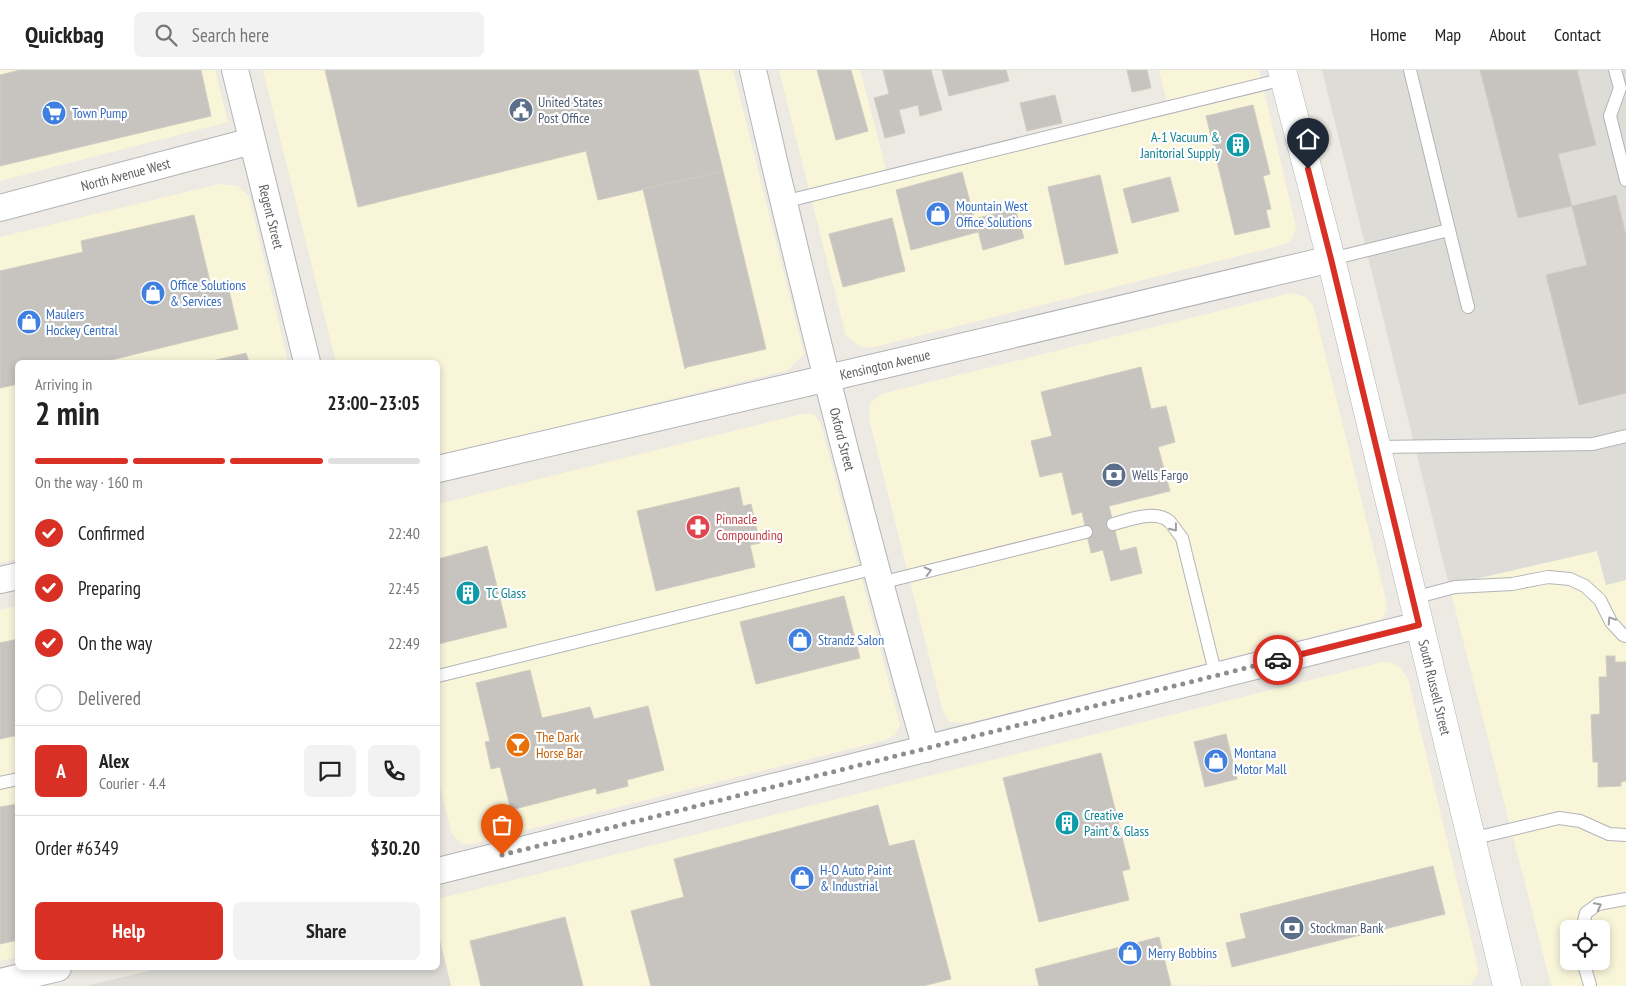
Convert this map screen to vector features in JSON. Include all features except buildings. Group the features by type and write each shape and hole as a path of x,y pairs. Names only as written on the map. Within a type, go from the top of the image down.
{"main road":[{"name":"South Russell Street","path":"1283,75 1331,259 1507,986"}],"street":[{"name":"Regent Street","path":"236,70 307,360"},
{"name":"Oxford Street","path":"753,70 827,379 878,576 926,749"},
{"name":"North Avenue West","path":"0,208 252,141"},
{"name":"Kensington Avenue","path":"440,469 1331,259"},
{"path":"0,580 15,577"},
{"path":"440,870 1419,625"},
{"path":"0,982 50,970"}],"lane":[{"path":"1410,70 1468,307"},
{"path":"1615,70 1620,88 1610,116 1626,180"},
{"path":"784,202 1283,75"},
{"path":"1331,259 1449,230"},
{"path":"1376,447 1593,444 1626,436"},
{"path":"1113,524 1137,518 1158,516 1168,521 1182,538 1216,676"},
{"path":"440,676 878,576 1086,532"},
{"path":"1413,598 1455,588 1512,584 1548,577 1570,579 1585,586 1600,600 1611,622 1626,636"},
{"path":"0,783 15,780"},
{"path":"1471,839 1559,818 1580,822 1609,834 1626,834"},
{"path":"1584,920 1586,913 1598,904 1626,899"},
{"path":"1586,970 1590,985"}],"shaded area":[{"path":"0,70 215,70 228,122 0,181"},
{"path":"263,70 733,70 804,354 788,370 440,457 440,360 336,360"},
{"path":"779,70 860,70 888,176 1168,107 1159,70 1259,70 1296,227 1293,237 1289,242 1279,246 870,348 859,346 846,336"},
{"path":"1322,70 1626,70 1626,580 1606,585 1597,551 1449,585"},
{"path":"219,184 238,186 249,196 288,360 15,360 15,559 0,563 0,237"},
{"path":"1291,293 1306,297 1313,305 1386,600 1387,609 1382,619 968,723 949,722 943,712 869,419 870,403 881,394"},
{"path":"801,414 814,414 821,424 900,725 895,735 886,740 471,844 461,844 452,834 440,786 440,504"},
{"path":"1597,551 1606,585 1626,580 1626,986 1551,986 1449,585"},
{"path":"15,606 15,958 0,961 0,610"},
{"path":"1382,662 1392,663 1401,668 1408,679 1479,972 1470,985 451,986 440,940 440,898"},
{"path":"440,940 451,986 86,986 152,970 440,970"}],"way so far":[{"path":"502,855 1278,660"}],"place":[{"name":"United States Post Office","path":"521,110"},
{"name":"Town Pump","path":"54,113"},
{"name":"A-1 Vacuum & Janitorial Supply","path":"1238,145"},
{"name":"Mountain West Office Solutions","path":"938,214"},
{"name":"Office Solutions & Services","path":"153,293"},
{"name":"Maulers Hockey Central","path":"29,322"},
{"name":"Wells Fargo","path":"1114,475"},
{"name":"Pinnacle Compounding","path":"698,527"},
{"name":"TC Glass","path":"468,593"},
{"name":"Strandz Salon","path":"800,640"},
{"name":"The Dark Horse Bar","path":"518,745"},
{"name":"Montana Motor Mall","path":"1216,761"},
{"name":"Creative Paint & Glass","path":"1067,823"},
{"name":"H-O Auto Paint & Industrial","path":"802,878"},
{"name":"Stockman Bank","path":"1292,928"},
{"name":"Merry Bobbins","path":"1130,953"}],"route":[{"path":"1278,660 1419,625 1308,169"}]}
